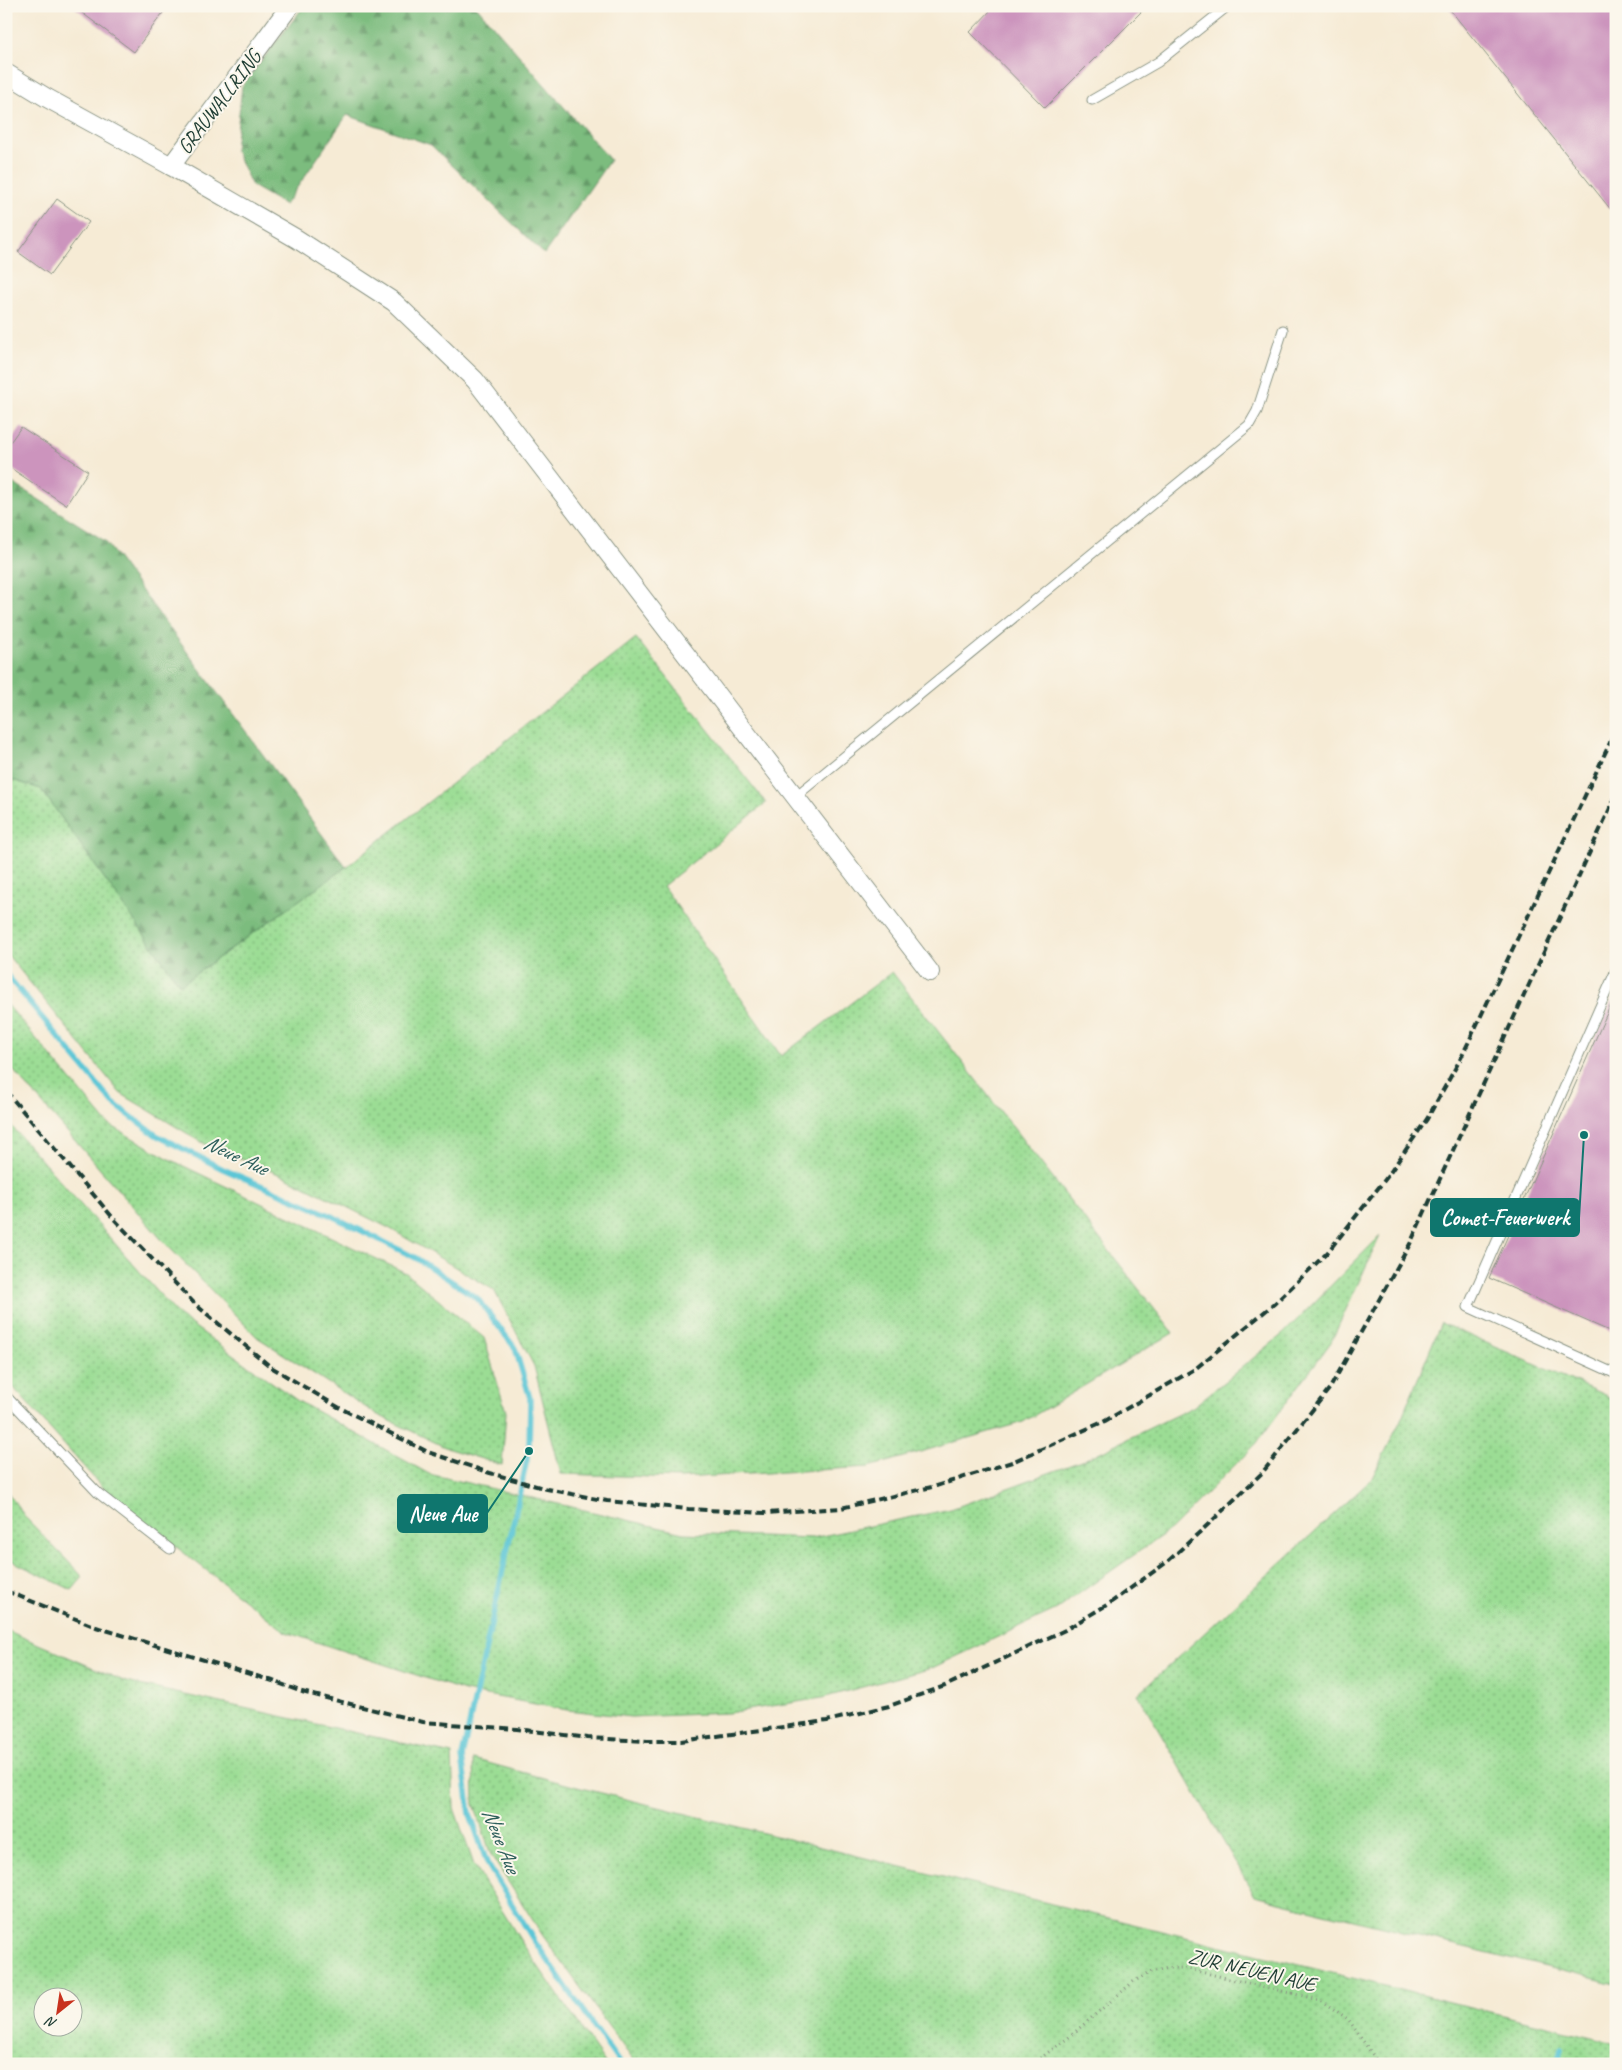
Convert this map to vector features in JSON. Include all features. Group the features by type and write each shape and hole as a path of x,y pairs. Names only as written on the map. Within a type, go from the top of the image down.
{"street":[{"name":"GRAUWALLRING","path":"6,73 47,98 171,166 290,6"},
{"path":"171,166 297,239 394,302 475,380 930,972"}],"lane":[{"path":"1092,100 1158,62 1228,6"},
{"path":"796,796 1249,425 1257,411 1283,330"},
{"path":"1616,970 1468,1307 1616,1374"},
{"path":"6,1396 98,1493 170,1549"}],"path":[{"name":"ZUR NEUEN AUE","path":"1032,2064 1068,2038 1133,1982 1151,1972 1168,1968 1184,1968 1320,2000 1348,2019 1379,2064"}],"green space":[{"path":"304,6 476,6 610,160 544,254 431,145 347,115 285,205 252,186 235,150 242,86"},
{"path":"6,479 105,541 346,867 180,985 41,789 6,778"},
{"path":"636,638 766,803 663,886 781,1056 892,972 1173,1333 1023,1422 869,1467 681,1478 561,1474 534,1366 494,1290 389,1228 286,1177 205,1144 120,1093 6,953 6,778 41,789 180,985 346,867"},
{"path":"6,1003 108,1124 171,1160 406,1273 484,1338 506,1412 502,1465 449,1449 376,1414 257,1337 162,1240 6,1062"},
{"path":"6,1120 178,1315 298,1401 429,1474 683,1533 812,1538 951,1509 1084,1460 1193,1407 1283,1334 1380,1236 1331,1342 1256,1444 1171,1529 1057,1609 932,1668 822,1698 728,1713 631,1717 567,1710 465,1691 286,1632 107,1493 6,1379"},
{"path":"1441,1323 1616,1400 1616,1984 1255,1896 1138,1694 1371,1480 1400,1422"},
{"path":"6,1490 26,1518 83,1577 72,1590 6,1558"},
{"path":"6,1630 126,1682 452,1754 454,1808 474,1865 522,1943 606,2064 6,2064"},
{"path":"473,1759 577,1787 1616,2043 1616,2064 636,2064 543,1936 491,1855 474,1804"}],"building":[{"path":"73,6 168,6 134,52"},
{"path":"995,6 1147,6 1045,108 970,32"},
{"path":"1447,6 1616,6 1616,216"},
{"path":"57,199 89,222 50,275 18,252"},
{"path":"21,427 88,471 66,505 6,465 6,448"},
{"path":"1616,993 1616,1334 1489,1278"}],"waterway":[{"name":"Neue Aue","path":"6,974 113,1103 156,1135 223,1169 330,1215 416,1258 477,1298 515,1348 530,1398 529,1451 462,1757 470,1814 487,1863 533,1939 620,2064"},
{"path":"1558,2064 1562,2048"}],"railway":[{"path":"6,1091 114,1219 196,1305 271,1367 338,1407 428,1452 490,1473 547,1489 607,1501 688,1509 765,1513 841,1508 936,1486 1012,1462 1105,1421 1195,1369 1274,1304 1327,1253 1387,1177 1427,1119 1462,1056 1616,730"},
{"path":"6,1591 96,1627 273,1681 302,1692 423,1722 517,1729 588,1738 647,1741 681,1741 827,1721 889,1706 945,1686 1065,1630 1110,1603 1167,1562 1213,1520 1262,1473 1330,1388 1410,1244 1616,795"}],"place":[{"name":"Comet-Feuerwerk","path":"1584,1135"},
{"name":"Neue Aue","path":"529,1451"}]}
